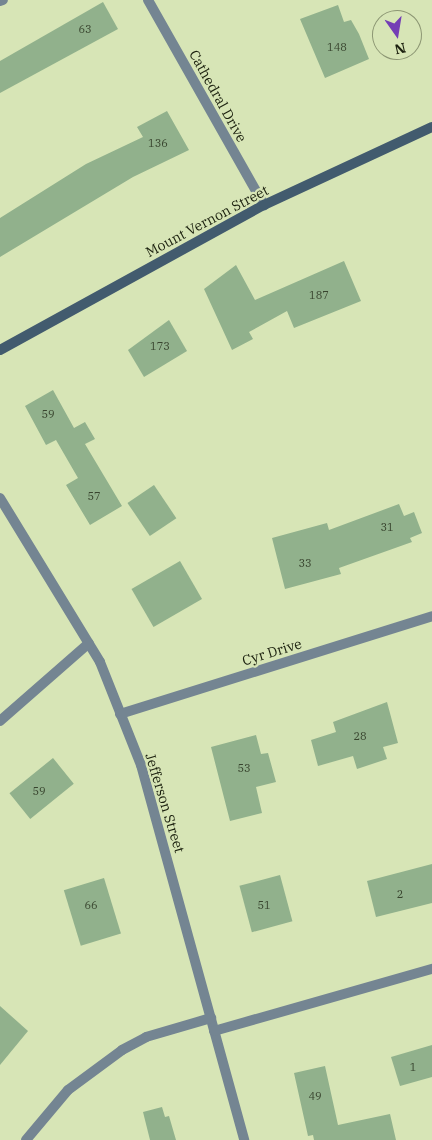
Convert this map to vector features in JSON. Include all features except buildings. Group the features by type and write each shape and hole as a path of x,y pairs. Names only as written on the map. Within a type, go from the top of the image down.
{"main road":[{"name":"Mount Vernon Street","path":"0,350 264,205 432,127"}],"street":[{"name":"Cathedral Drive","path":"148,0 264,205"},
{"name":"Jefferson Street","path":"0,498 89,643 142,765 244,1140"},
{"name":"Cyr Drive","path":"120,714 432,616"},
{"path":"0,721 89,643"},
{"path":"214,1031 432,970"},
{"path":"26,1140 68,1090 114,1055 146,1037 211,1018"}]}
